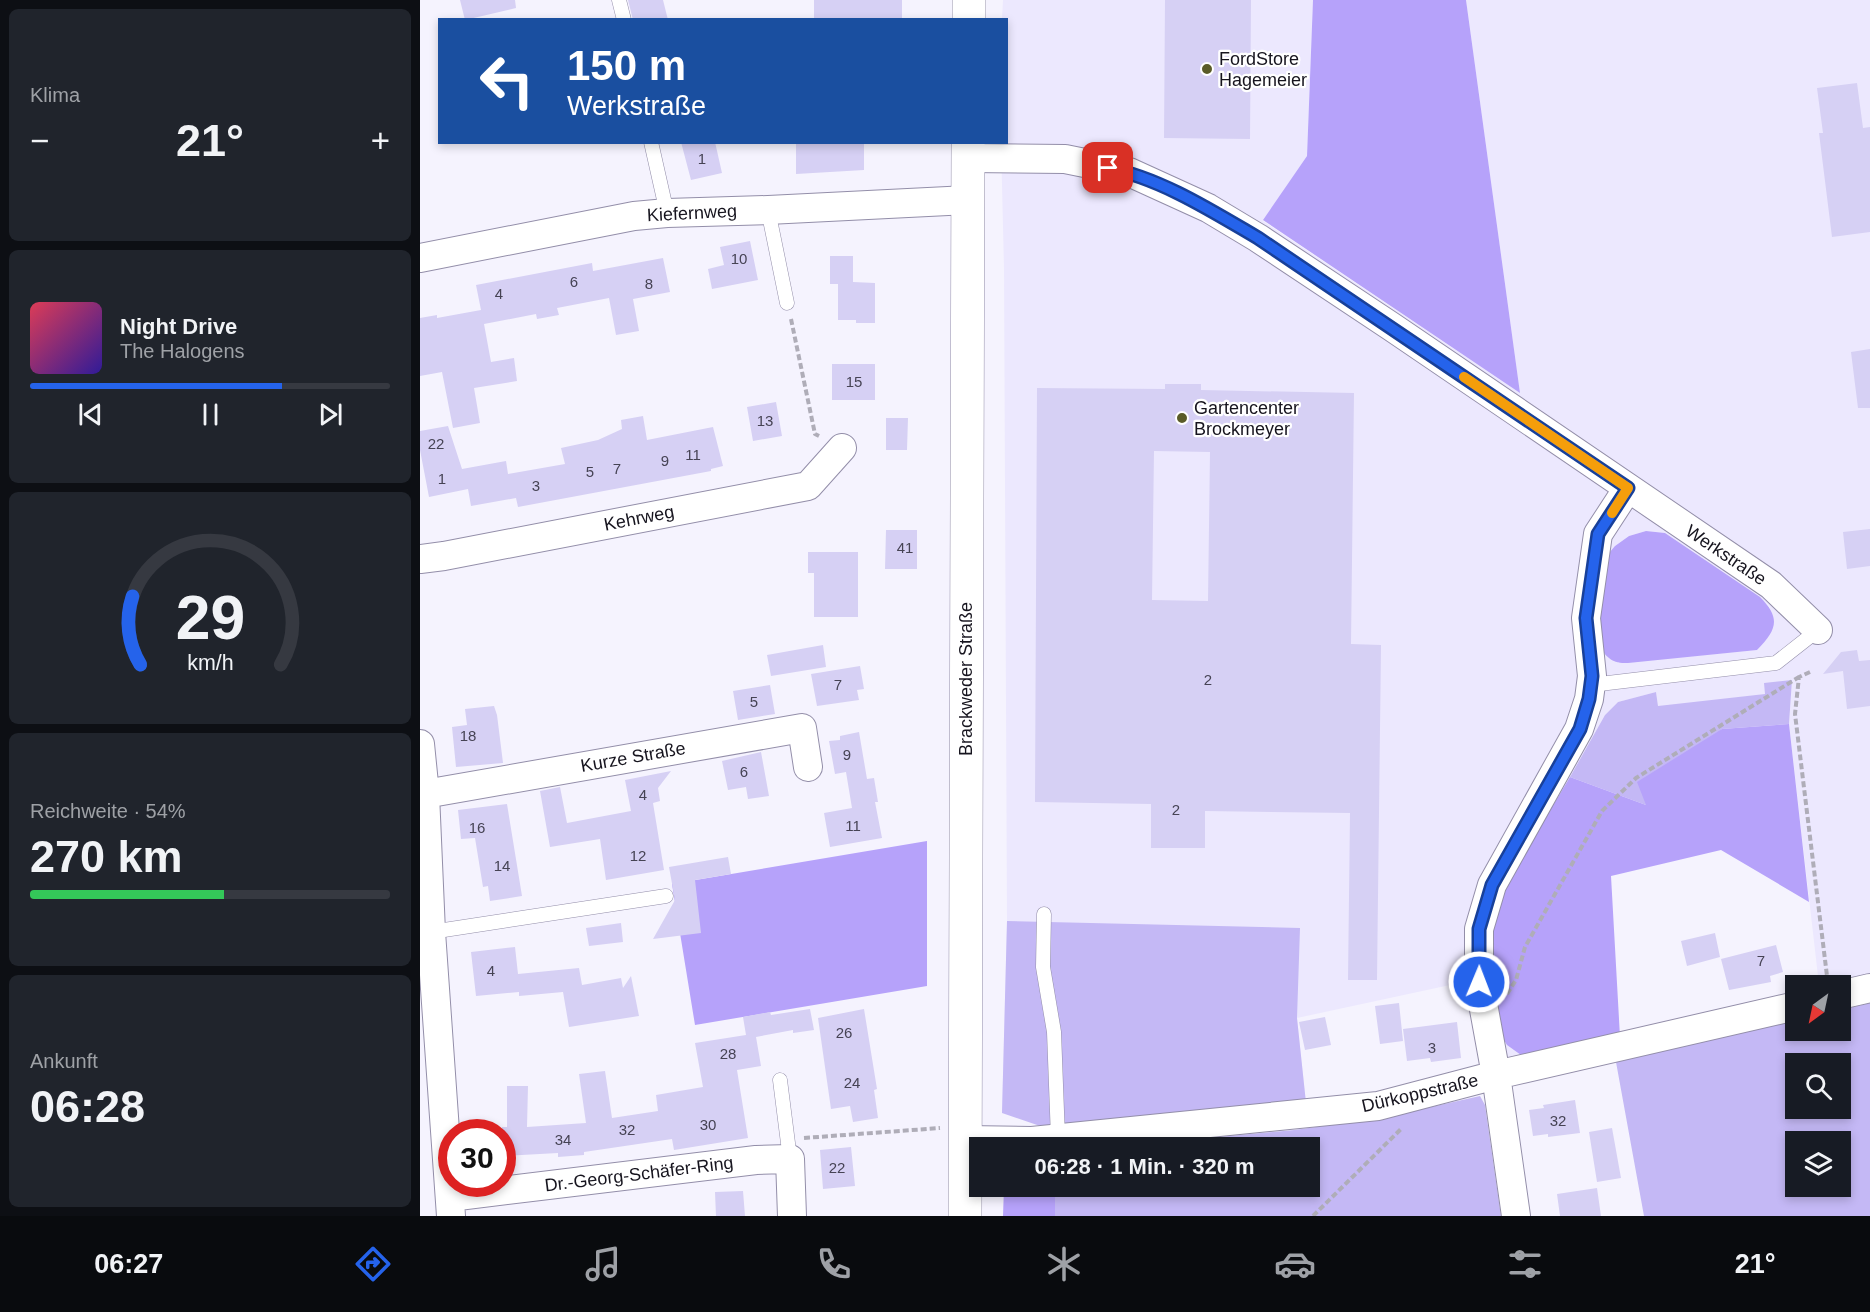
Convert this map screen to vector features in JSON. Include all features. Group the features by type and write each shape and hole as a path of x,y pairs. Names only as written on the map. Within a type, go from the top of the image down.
{"street":[{"path":"969,0 969,18"},
{"name":"Brackweder Straße","path":"965,1216 953,1134 965,897 968,150"},
{"name":"Werkstraße","path":"968,150 1065,159 1129,172 1208,208 1258,238 1771,585 1818,630"},
{"name":"Kiefernweg","path":"420,258 634,216 969,200"},
{"name":"Kehrweg","path":"420,559 808,486 842,448"},
{"path":"1516,1216 1496,1075 1479,982 1479,929 1492,885 1580,729 1589,699 1592,676 1586,618 1598,534 1628,488"},
{"name":"Kurze Straße","path":"425,794 802,728 808,767"},
{"path":"420,744 450,1207"},
{"path":"1851,992 1870,988"},
{"name":"Dürkoppstraße","path":"1068,1137 1378,1106 1496,1075 1785,1009"},
{"name":"Dürkoppstraße","path":"953,1134 987,1137"},
{"path":"790,1149 792,1216"},
{"name":"Dr.-Georg-Schäfer-Ring","path":"450,1207 756,1160 790,1149"}],"lane":[{"path":"619,0 624,18"},
{"path":"651,144 667,213"},
{"path":"768,210 788,303"},
{"path":"1591,685 1776,663 1818,630"},
{"path":"431,933 666,896"},
{"path":"1044,914 1043,968 1054,1032 1058,1137"},
{"path":"780,1080 790,1149"}],"path":[{"path":"788,303 815,434 842,448"},
{"path":"1487,1028 1516,980 1525,947 1602,810 1636,778 1810,672"},
{"path":"1799,677 1795,714 1827,975"},
{"path":"1313,1216 1402,1127 1408,1124"},
{"path":"790,1149 953,1134"}],"shaded area":[{"path":"1003,0 1313,0 1307,156 1263,221 1520,393 1466,0 1870,0 1870,977 1851,981 1851,975 1818,975 1789,724 1792,680 1766,694 1658,707 1656,692 1618,702 1605,715 1503,889 1521,1055 1475,1074 1480,1063 1464,982 1297,1018 1306,1103 1002,1113 1007,921 1004,268 1001,144 1008,144 1008,18 1002,18","holes":["1646,531 1665,533 1759,597 1770,607 1757,650 1618,663 1615,546 1629,536"]},
{"path":"1313,0 1466,0 1520,393 1263,220 1307,156"},
{"path":"1646,531 1665,533 1767,604 1774,618 1774,624 1769,636 1757,650 1628,663 1613,661 1607,656 1597,644 1604,559 1615,546 1629,536"},
{"path":"1792,680 1789,724 1722,729 1646,805 1570,777 1605,715 1618,702 1656,692 1658,706 1765,694 1764,683"},
{"path":"1789,724 1809,902 1721,850 1611,876 1620,1037 1521,1055 1507,1045 1497,1029 1490,983 1490,930 1503,889 1570,777 1646,805 1637,782 1722,729"},
{"path":"927,841 927,986 695,1025 672,884"},
{"path":"1007,921 1300,928 1297,1018 1306,1103 1043,1127 1002,1113"},
{"path":"1870,1003 1870,1216 1644,1216 1616,1062 1785,1022 1785,1041 1851,1041 1851,1008"},
{"path":"1480,1096 1485,1105 1501,1216 1055,1216 1055,1197 1320,1197 1320,1137 1218,1137 1382,1118"},
{"path":"1004,1197 1055,1197 1055,1216 1003,1216"}],"building":[{"path":"460,0 515,0 516,8 464,18"},
{"path":"628,0 663,0 668,18 632,18"},
{"path":"814,0 902,0 902,18 814,18"},
{"name":"FordStore Hagemeier","path":"1165,0 1251,0 1250,139 1164,138"},
{"path":"1857,83 1863,128 1870,127 1870,232 1832,237 1819,133 1823,133 1817,88"},
{"path":"682,144 715,144 722,173 691,180"},
{"path":"796,144 864,144 864,170 796,174"},
{"path":"750,241 758,280 712,289 708,269 724,265 720,247"},
{"path":"830,256 853,256 853,282 875,283 875,323 838,320 838,284 830,284"},
{"path":"663,258 670,292 633,299 639,331 616,335 609,298 557,308 559,315 537,319 536,314 484,324 491,362 514,358 517,381 474,388 480,423 453,428 442,372 420,376 420,318 437,315 437,318 481,310 476,285 592,263 593,271"},
{"path":"1870,349 1870,408 1858,408 1851,352"},
{"path":"832,364 875,364 875,400 832,400"},
{"path":"1165,384 1201,384 1201,390 1354,393 1351,644 1381,645 1377,980 1348,980 1350,813 1205,811 1205,848 1151,848 1151,804 1035,802 1037,388 1165,389","holes":["1154,451 1210,452 1208,601 1152,600"]},
{"path":"776,402 782,436 753,441 747,407"},
{"path":"643,416 647,440 713,427 723,466 711,469 711,471 518,507 516,498 471,506 468,489 429,497 420,450 420,431 448,426 462,469 506,461 508,474 565,464 561,448 598,440 622,429 621,420"},
{"path":"886,418 908,418 907,450 886,450"},
{"path":"1870,529 1870,566 1847,569 1843,532"},
{"path":"886,530 917,530 917,569 885,569"},
{"path":"808,552 858,552 858,617 814,617 814,573 808,573"},
{"path":"823,645 826,667 771,676 767,655"},
{"path":"1857,650 1859,661 1870,660 1870,706 1847,709 1843,671 1823,674 1841,652"},
{"path":"860,666 864,689 857,690 859,700 817,706 811,674"},
{"path":"770,685 775,714 738,720 733,691"},
{"path":"494,706 503,763 456,767 452,727 467,725 465,709"},
{"path":"859,732 867,779 874,778 878,802 875,802 882,838 830,847 824,813 852,808 846,772 835,774 829,741 840,740 840,736"},
{"path":"761,752 769,796 748,799 746,787 728,790 722,761"},
{"path":"671,771 658,788 660,801 653,803 664,870 606,880 600,839 550,847 540,791 560,787 567,823 631,811 625,780"},
{"path":"507,804 522,896 490,901 488,886 483,887 475,838 461,839 458,810"},
{"path":"728,857 731,874 695,880 701,933 653,939 675,900 669,867"},
{"path":"621,923 623,942 589,946 586,928"},
{"path":"1715,933 1720,957 1687,966 1681,941"},
{"path":"1776,945 1783,972 1770,976 1771,982 1729,990 1721,959"},
{"path":"515,947 518,974 579,968 582,985 621,978 623,988 631,976 639,1016 569,1027 563,992 519,996 519,992 476,996 471,952"},
{"path":"1399,1003 1403,1041 1380,1044 1375,1006"},
{"path":"810,1009 814,1030 793,1033 793,1030 756,1037 761,1066 737,1070 748,1138 674,1150 672,1139 584,1152 584,1155 558,1157 558,1153 516,1155 516,1119 507,1119 507,1086 528,1086 527,1127 586,1123 579,1074 605,1071 612,1118 658,1111 656,1095 703,1087 695,1043 746,1035 743,1017 770,1012 771,1015"},
{"path":"864,1009 877,1089 874,1090 878,1118 853,1122 850,1106 831,1109 818,1018"},
{"path":"1325,1017 1331,1045 1305,1050 1299,1022"},
{"path":"1457,1022 1461,1058 1431,1062 1430,1058 1407,1061 1403,1029"},
{"path":"1575,1100 1580,1133 1548,1137 1548,1134 1533,1136 1529,1110 1544,1108 1543,1105"},
{"path":"1612,1128 1621,1178 1597,1182 1589,1132"},
{"path":"851,1147 855,1186 823,1189 820,1150"},
{"path":"1597,1188 1601,1216 1560,1216 1557,1194"},
{"path":"743,1191 745,1216 716,1216 715,1192"}],"slow traffic":[{"path":"1464,377 1628,488 1612,513"}],"place":[{"name":"FordStore Hagemeier","path":"1207,69"},
{"name":"Gartencenter Brockmeyer","path":"1182,418"}],"route":[{"path":"1108,168 1129,172 1208,208 1258,238 1628,488 1598,534 1586,618 1592,676 1589,699 1580,729 1492,885 1479,929 1479,982"}]}
